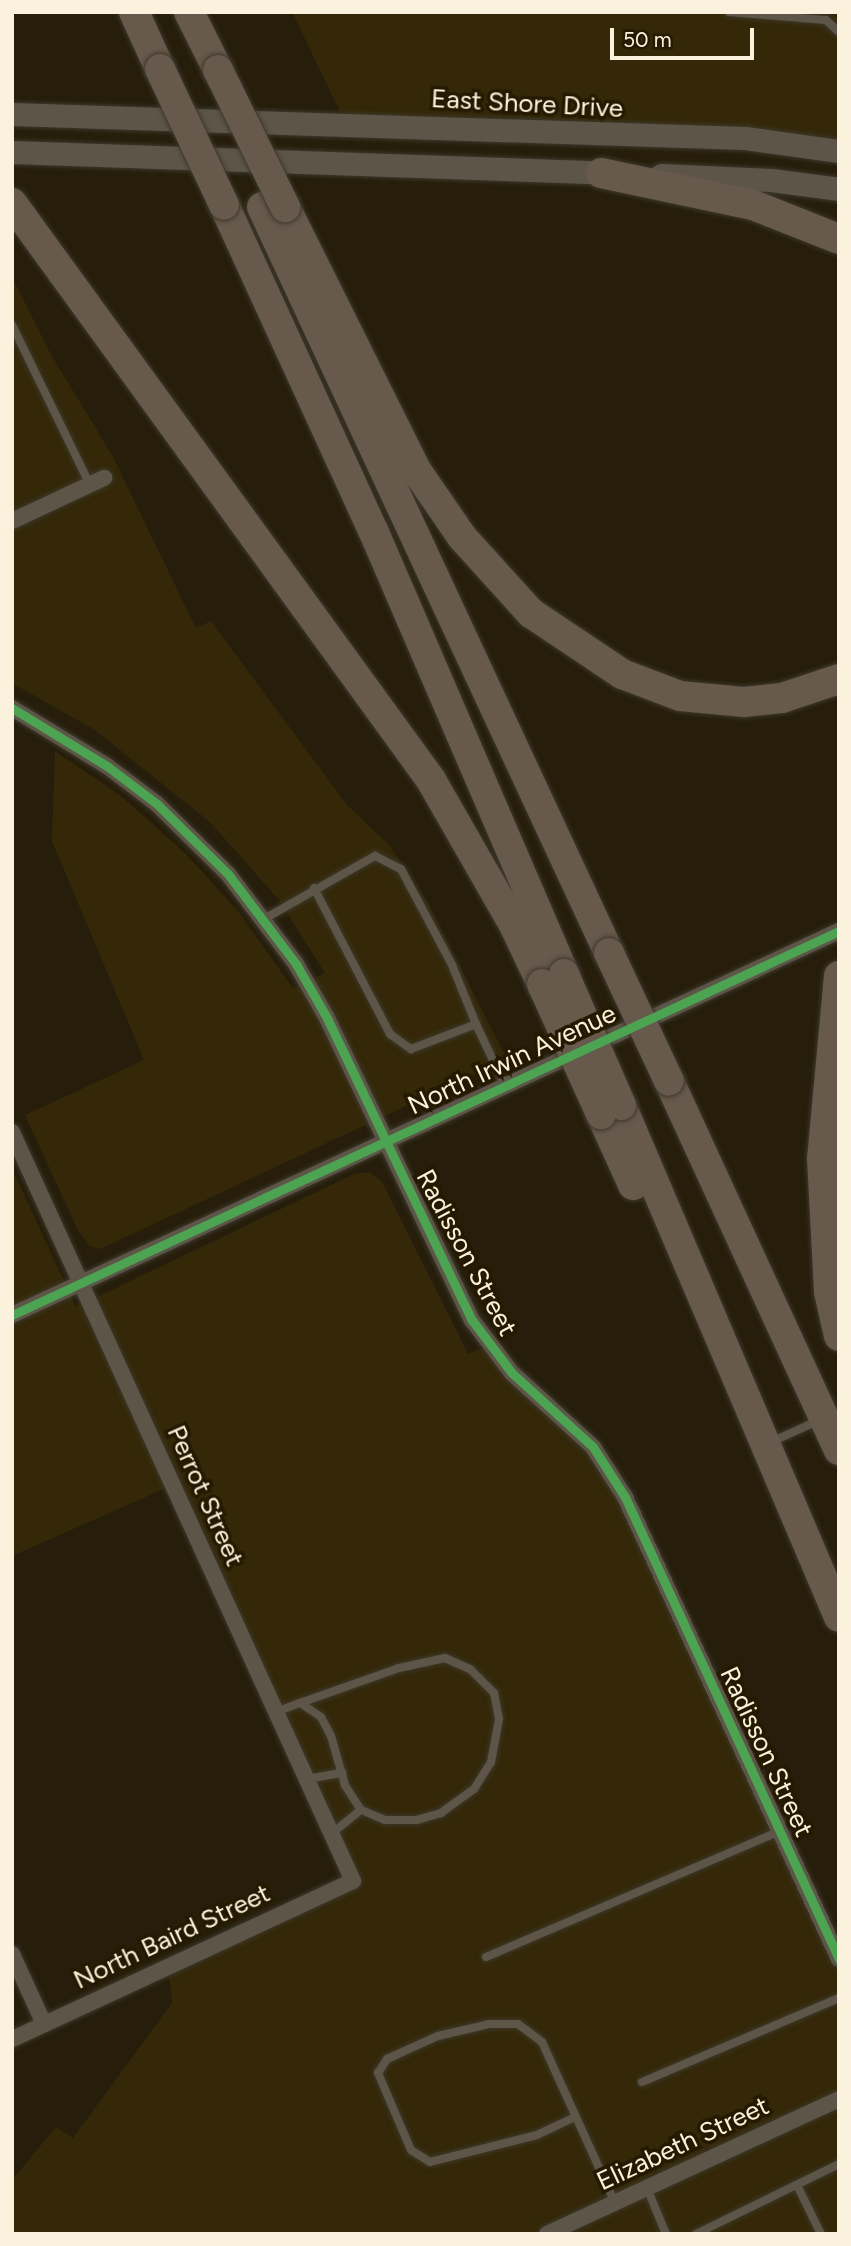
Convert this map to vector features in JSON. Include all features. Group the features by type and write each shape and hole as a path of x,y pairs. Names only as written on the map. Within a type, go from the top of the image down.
{"highway":[{"path":"134,12 373,530 553,979 765,1444 839,1617"},
{"path":"172,12 208,70 273,207 609,953 839,1450"},
{"path":"190,12 208,70"},
{"path":"601,173 753,205 839,239"},
{"path":"12,204 431,780 508,913 553,979"},
{"path":"273,207 416,470 462,537 531,613 622,674 680,696 744,702 782,698 839,679"},
{"path":"838,981 822,1158 829,1292 839,1336"}],"main road":[{"name":"East Shore Drive","path":"12,114 745,138 839,151"},
{"path":"12,152 771,180 839,189"}],"street":[{"path":"12,521 97,481"},
{"name":"Radisson Street","path":"12,708 107,766 157,804 211,856 264,919 327,1018 384,1142 488,1345 512,1373 568,1421 611,1471 839,1959"},
{"name":"North Irwin Avenue","path":"12,1315 839,932"},
{"name":"Perrot Street","path":"12,1132 353,1881"},
{"name":"North Baird Street","path":"12,2039 353,1881"},
{"path":"12,1954 44,2024"},
{"name":"Elizabeth Street","path":"547,2234 839,2099"}],"lane":[{"path":"729,12 825,16 839,32"},
{"path":"12,325 97,481"},
{"path":"264,919 314,888 375,856 401,869 452,965 505,1086"},
{"path":"314,888 390,1034 411,1049 476,1024"},
{"path":"765,1444 824,1419"},
{"path":"276,1712 300,1703 426,1659 459,1663 494,1693 498,1734 491,1762 474,1789 442,1813 417,1820 385,1820 362,1810 342,1773 321,1717 300,1703"},
{"path":"307,1779 342,1773"},
{"path":"331,1834 362,1810"},
{"path":"486,1957 779,1830"},
{"path":"642,2082 839,1998"},
{"path":"575,2116 537,2135 430,2162 411,2150 378,2073 387,2059 438,2036 489,2024 518,2024 542,2042 615,2203"},
{"path":"696,2234 839,2164"},
{"path":"797,2186 821,2234"},
{"path":"647,2188 666,2234"}],"shaded area":[{"path":"292,12 839,12 839,141 341,114"},
{"path":"12,277 50,353 112,455 196,628 211,621 347,805 389,845 428,903 507,1059 100,1249 89,1246 77,1228 25,1115 144,1060 52,841 55,751 121,796 185,853 238,911 293,988 325,973 279,900 210,822 95,730 12,683"},
{"path":"12,1168 76,1307 354,1174 370,1172 382,1182 468,1354 488,1345 593,1447 839,1959 839,2234 12,2234 12,2180 56,2127 73,2138 172,2003 168,1966 353,1880 173,1485 12,1556"}],"cycle path":[{"path":"12,708 107,766 157,804 228,874 296,964 327,1018 472,1320 512,1373 593,1447 625,1497 839,1959"},
{"path":"12,1315 839,931"}]}
